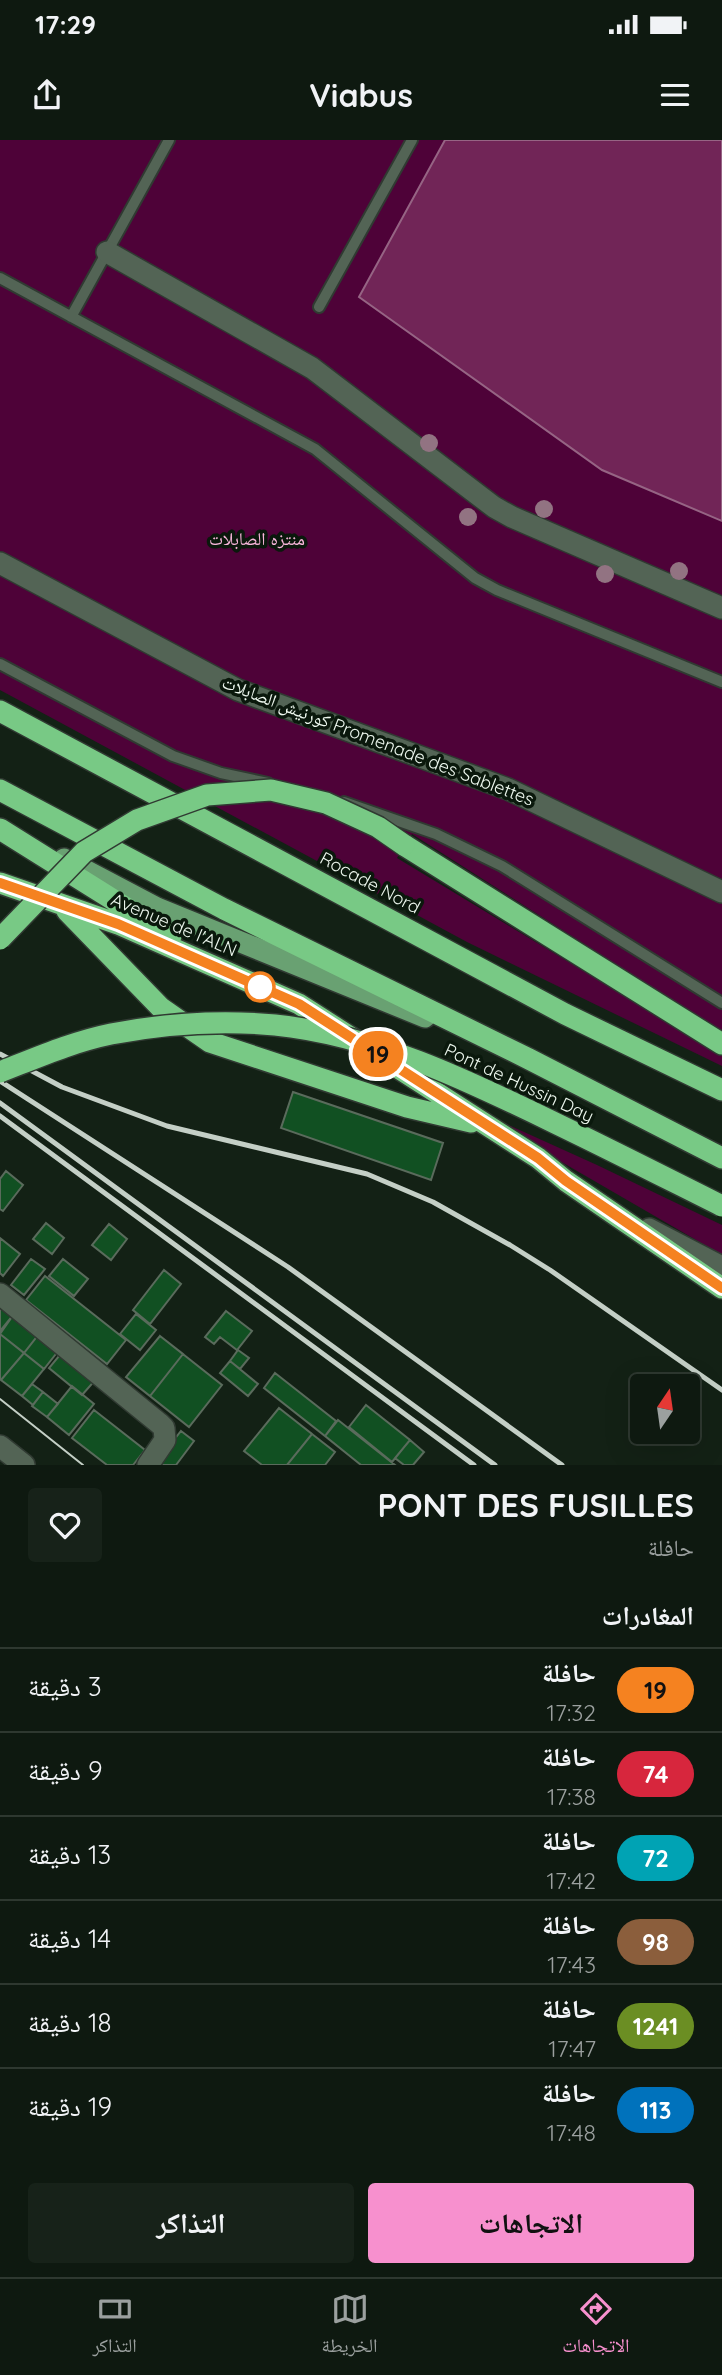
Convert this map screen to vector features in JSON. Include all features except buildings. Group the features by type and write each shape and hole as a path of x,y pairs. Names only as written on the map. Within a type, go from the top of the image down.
{"highway":[{"name":"Rocade Nord","path":"0,711 565,1014 722,1090"},
{"path":"0,790 259,927 722,1158"},
{"path":"0,939 84,852 137,820 207,795 271,790 326,803 378,827 722,1044"},
{"path":"0,828 191,948 299,1004"},
{"name":"Avenue de l'ALN","path":"0,883 118,924 299,1004 538,1158 566,1181 722,1288"},
{"path":"63,907 161,1009 210,1042 407,1107 484,1125"},
{"name":"Pont de Hussin Day","path":"0,1072 58,1049 109,1034 159,1027 224,1023 276,1026 328,1035 376,1048 444,1072 512,1102 722,1206"}],"main road":[{"path":"0,828 157,908 528,1059"}],"street":[{"path":"107,252 312,368 494,507 722,608"},
{"name":"كورنيش الصابلات Promenade des Sablettes","path":"0,563 238,690 508,789 722,892"},
{"path":"538,1158 640,1224 722,1267"},
{"path":"0,1294 164,1428 165,1440 148,1465"},
{"path":"0,1446 24,1465"}],"lane":[{"path":"71,317 169,140"},
{"path":"319,307 412,140"},
{"path":"0,278 315,449 475,578 497,590 722,682"},
{"path":"0,664 150,745 193,764 221,774 340,800 462,845 539,888 722,1003"}],"green space":[{"name":"منتزه الصابلات","path":"0,140 445,140 359,297 602,470 722,521 722,1032 412,834 397,858 722,1055 722,1066 467,942 0,690"},
{"path":"480,1112 722,1225 722,1255 546,1153"}],"shaded area":[{"path":"445,140 722,140 722,521 602,470 359,297"}],"tram line":[{"path":"0,1399 83,1465"}],"railway":[{"path":"0,1054 62,1087 167,1126 367,1174 433,1202 550,1270 722,1390"},
{"path":"0,1081 288,1267 562,1465"},
{"path":"0,1103 495,1465"},
{"path":"0,1116 474,1465"}],"bus line":[{"name":"19","path":"0,883 118,924 299,1004 538,1158 566,1181 722,1288"}]}
